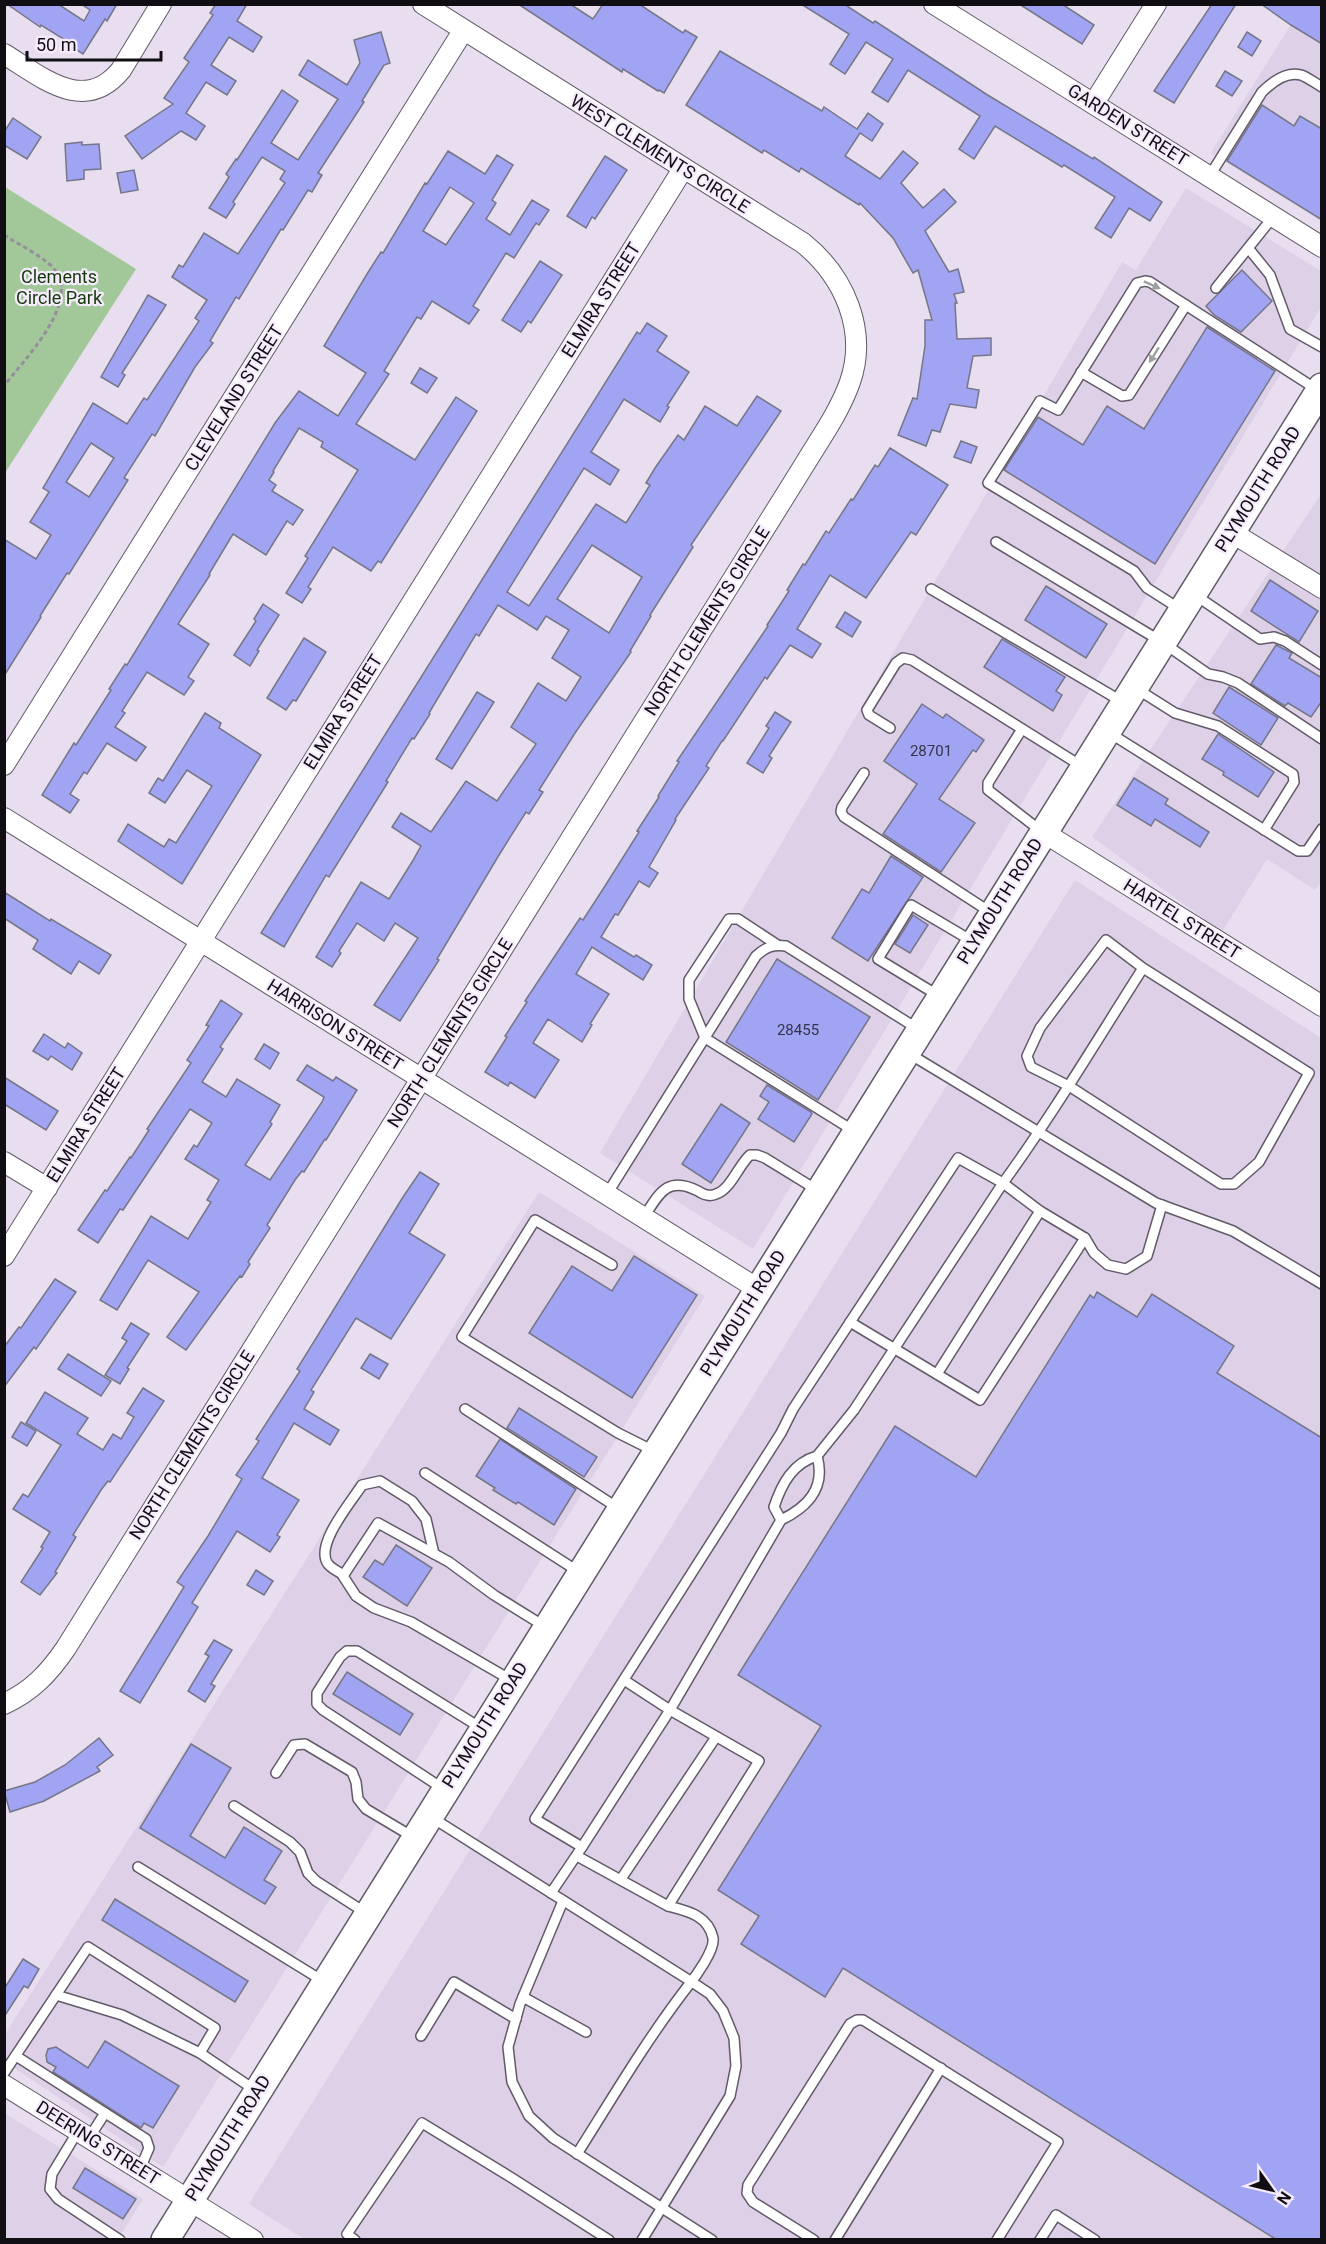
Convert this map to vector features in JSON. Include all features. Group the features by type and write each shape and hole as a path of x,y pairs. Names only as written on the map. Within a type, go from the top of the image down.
{"main road":[{"name":"PLYMOUTH ROAD","path":"165,2240 1320,389"}],"street":[{"path":"4,54 68,90 81,92 94,90 102,87 117,75 161,4"},
{"name":"WEST CLEMENTS CIRCLE","path":"423,4 816,253 830,269 844,292 854,323 855,338"},
{"name":"GARDEN STREET","path":"934,4 1322,247"},
{"path":"1094,103 1156,4"},
{"name":"CLEVELAND STREET","path":"4,765 463,31"},
{"name":"ELMIRA STREET","path":"4,1256 683,169"},
{"name":"NORTH CLEMENTS CIRCLE","path":"4,1704 33,1687 49,1672 66,1648 464,1012 840,406 852,374 855,338"},
{"path":"1231,532 1322,588"},
{"name":"HARRISON STREET","path":"4,818 758,1289"},
{"name":"HARTEL STREET","path":"1043,832 1322,1006"},
{"path":"4,1162 47,1188"},
{"name":"DEERING STREET","path":"4,2085 253,2240"}],"lane":[{"path":"1209,177 1262,92 1271,83 1290,75 1301,75 1322,87"},
{"path":"1216,288 1274,217"},
{"path":"1249,249 1270,275 1290,329 1322,347"},
{"path":"1320,389 1150,282 1137,283 1058,410 1040,400 988,483 1134,571 1147,588 1187,602 1260,639 1274,637 1285,641 1322,665"},
{"path":"1081,372 1122,396 1129,395 1186,305"},
{"path":"996,542 1162,642 1208,674 1238,683 1322,739"},
{"path":"931,589 1128,695 1218,726 1293,774 1294,782 1264,830"},
{"path":"890,728 869,715 867,710 896,663 903,658 912,660 1083,767"},
{"path":"1022,729 988,783 988,790 1043,832"},
{"path":"1106,731 1293,849 1303,852 1307,850 1322,829"},
{"path":"864,773 842,807 841,812 844,817 992,913"},
{"path":"940,997 879,959 911,904 974,942"},
{"path":"856,1132 705,1038 689,999 689,980 729,919 738,919 776,944 786,946 1040,1132 1162,1205 1233,1231 1322,1284"},
{"path":"1106,940 1143,968 1309,1073 1259,1162 1233,1184 1221,1185 1069,1086 1031,1067 1027,1056 1040,1028 1106,940"},
{"path":"607,1194 756,956 766,947 776,944"},
{"path":"780,1520 774,1507 779,1490 804,1460 817,1456 854,1410 1003,1183 1040,1132 1143,968"},
{"path":"644,1218 662,1191 677,1184 687,1185 704,1195 713,1196 721,1192 750,1155 765,1158 819,1191"},
{"path":"577,2154 660,2022 692,1982 708,1956 714,1940 708,1926 695,1913 668,1906 621,1879 535,1820 781,1433 793,1409 958,1158 1003,1183 1040,1211 1084,1239 1094,1253 1108,1265 1126,1269 1147,1256 1162,1205"},
{"path":"937,1374 1040,1211"},
{"path":"612,1265 535,1220 462,1337 618,1433 656,1452"},
{"path":"850,1322 980,1400 1084,1239"},
{"path":"465,1409 620,1509"},
{"path":"551,1893 670,1710 780,1520 800,1511 815,1492 821,1469 817,1456"},
{"path":"425,1473 581,1573"},
{"path":"434,1554 426,1519 412,1501 384,1482 368,1482 362,1485 326,1540 326,1560 329,1566 344,1575 357,1596 374,1608 411,1622 513,1681"},
{"path":"344,1575 378,1523 434,1554 546,1628"},
{"path":"445,1790 317,1704 317,1694 334,1666 347,1651 357,1652 483,1730"},
{"path":"624,1680 670,1710 759,1761 668,1906"},
{"path":"621,1879 716,1737"},
{"path":"276,1773 294,1745 305,1744 352,1772 358,1799 366,1809 415,1839"},
{"path":"234,1806 290,1842 300,1852 308,1873 316,1881 368,1914"},
{"path":"429,1815 692,1982 710,1994 723,2011 734,2038 736,2066 730,2096 642,2240"},
{"path":"138,1867 325,1982"},
{"path":"563,1901 522,1997 508,2047 512,2082 529,2116 553,2138 712,2240"},
{"path":"4,2073 88,1947 215,2028 200,2054"},
{"path":"421,2036 454,1982 516,2019"},
{"path":"56,1995 123,2015 200,2054 257,2091"},
{"path":"522,1997 586,2032"},
{"path":"814,2240 753,2202 747,2193 748,2185 850,2024 857,2020 863,2020 1058,2142 997,2240"},
{"path":"16,2056 146,2139 149,2148 140,2169"},
{"path":"835,2240 942,2068"},
{"path":"105,2113 84,2134 52,2174 50,2189 58,2199 120,2240"},
{"path":"355,2240 347,2234 422,2123 609,2240"},
{"path":"1040,2240 1056,2216 1095,2240"}],"path":[{"path":"4,236 46,263 58,274 62,290 60,306 52,321 4,386"}],"shaded area":[{"path":"1303,5 1321,5 1321,221 1211,153"},
{"path":"1186,188 1321,271 1321,307 753,1249 600,1153 1122,262 1136,270"},
{"path":"1321,494 1322,880 1315,890 1267,859 1222,932 1092,837"},
{"path":"1075,880 1321,1038 1321,2239 306,2240 249,2204"},
{"path":"539,1192 705,1296 163,2167 5,2062 4,2036"},
{"path":"4,2113 143,2199 118,2239 5,2239"}],"green space":[{"name":"Clements Circle Park","path":"5,187 136,269 5,473"}],"building":[{"path":"7,4 58,4 84,21 90,10 81,4 117,4 83,54 69,45 70,43 41,25 40,27"},
{"path":"216,4 247,4 237,21 262,37 253,52 229,37 211,65 236,81 227,95 206,82 186,113 205,126 196,140 181,131 142,159 125,136 173,104 164,98 189,62 184,58 213,15 210,13"},
{"path":"518,4 570,4 593,19 603,4 639,4 683,33 685,30 697,37 664,93 623,69 622,72"},
{"path":"801,4 844,4 873,23 875,21 986,94 1093,159 1094,157 1162,202 1150,221 1129,208 1111,238 1095,228 1115,197 995,126 974,159 959,149 980,116 908,70 888,102 872,92 893,59 866,42 845,74 830,64 849,34"},
{"path":"1019,4 1062,4 1094,25 1082,44"},
{"path":"1212,4 1236,4 1174,103 1154,91"},
{"path":"1261,4 1322,4 1322,44 1291,25"},
{"path":"381,32 390,63 384,65 362,101 364,102 318,173 322,175 312,192 308,190 283,230 281,229 239,299 236,297 210,341 213,343 195,367 155,436 152,434 124,478 128,480 69,574 67,573 4,676 4,539 36,559 51,535 30,522 49,492 43,488 93,403 127,424 144,398 147,400 199,321 195,318 207,300 172,277 179,265 183,267 204,233 238,254 285,183 280,179 285,171 262,157 233,202 235,204 226,218 209,208 229,177 226,174 282,90 298,101 271,143 298,160 338,99 299,75 308,60 347,85 360,63 354,40","holes":["91,443 114,458 89,497 66,482"]},
{"path":"1247,32 1261,41 1252,56 1238,47"},
{"path":"720,51 822,111 824,107 857,129 868,113 883,124 872,141 860,133 845,156 880,179 903,151 918,163 901,183 923,208 944,189 956,202 925,231 949,272 958,269 964,292 954,294 957,303 955,303 957,339 991,338 991,355 973,356 967,388 979,390 976,408 950,404 940,432 932,430 926,446 898,435 913,398 917,399 925,346 925,320 932,320 918,270 913,273 893,238 860,203 859,205 801,168 799,172 764,150 762,153 686,105"},
{"path":"1225,71 1242,81 1232,96 1216,86"},
{"path":"1262,105 1294,126 1300,116 1322,129 1322,220 1227,161"},
{"path":"13,118 41,137 27,159 4,145 4,132"},
{"path":"82,142 82,145 99,144 101,169 84,170 84,179 67,181 65,144"},
{"path":"448,151 485,174 497,155 513,165 492,200 496,203 486,219 510,235 532,200 549,210 539,225 536,223 514,258 506,253 473,306 479,310 469,324 432,301 421,319 417,317 384,371 389,374 356,424 415,460 456,397 477,411 381,563 378,561 371,571 333,547 308,587 311,589 302,603 286,593 308,558 305,556 358,470 321,447 323,442 299,428 269,480 276,485 272,491 303,510 293,525 287,521 266,555 233,534 178,624 209,644 188,677 194,681 184,695 147,672 122,711 125,713 115,727 146,747 136,761 107,743 87,774 84,772 70,794 79,800 70,813 42,795 74,743 76,745 111,690 109,689 125,664 127,665 275,423 299,391 338,416 366,373 324,346 367,274 381,252 383,253 425,183 427,184","holes":["450,187 474,203 446,245 423,231"]},
{"path":"605,156 627,170 595,219 592,217 586,228 567,216"},
{"path":"134,170 138,190 121,193 117,173"},
{"path":"540,261 562,275 531,323 528,321 521,332 502,320"},
{"path":"1242,270 1272,301 1241,332 1214,315 1206,306"},
{"path":"148,295 166,305 122,373 125,375 118,387 101,377"},
{"path":"647,323 667,336 657,351 689,372 667,406 669,407 660,422 624,399 591,452 619,470 610,485 584,468 507,592 529,606 596,504 626,523 650,485 646,483 655,468 678,435 684,440 705,406 737,426 757,396 781,411 691,545 693,547 650,615 631,652 539,790 543,792 529,814 526,812 499,855 437,959 439,960 400,1021 374,1005 418,938 395,923 384,941 357,923 339,951 341,953 332,967 316,957 361,882 389,899 412,862 421,846 392,827 401,813 431,832 466,781 497,801 536,744 511,727 538,683 566,701 581,677 552,658 569,630 546,616 537,630 498,605 479,636 476,634 430,714 414,739 412,738 386,781 388,782 329,877 326,875 284,947 261,933 637,332 640,334","holes":["592,545 642,577 609,633 557,599"]},
{"path":"1207,327 1275,371 1155,564 1004,470 1038,417 1083,445 1107,406 1144,429"},
{"path":"420,368 437,378 427,393 411,383"},
{"path":"961,441 977,447 971,463 954,457"},
{"path":"890,448 948,485 916,535 911,532 866,598 830,575 797,629 821,644 812,658 790,645 767,679 765,677 706,766 709,768 675,819 649,867 658,873 649,887 639,881 601,937 652,965 643,980 592,947 576,974 609,994 590,1024 592,1025 582,1042 548,1019 533,1043 559,1060 535,1098 510,1082 508,1086 485,1072 527,1002 525,1001 580,918 583,920 605,886 639,832 637,831 679,762 677,761 768,626 803,564 805,565 826,531 829,533 875,465 878,467"},
{"path":"1270,580 1318,611 1299,642 1251,611"},
{"path":"1046,586 1107,624 1086,658 1025,620"},
{"path":"263,604 279,615 257,650 259,651 250,666 234,655 256,621 254,619"},
{"path":"845,612 861,622 852,637 836,627"},
{"path":"304,638 326,652 296,701 293,700 286,710 267,698"},
{"path":"1002,639 1065,677 1056,691 1062,695 1053,711 984,667"},
{"path":"1276,645 1292,653 1289,658 1322,678 1322,701 1311,717 1288,703 1285,706 1251,684"},
{"path":"1229,687 1278,718 1261,745 1213,713"},
{"path":"477,692 494,702 452,769 436,759"},
{"path":"922,704 943,718 946,714 984,740 976,752 973,750 939,799 975,823 941,872 883,834 917,784 884,761"},
{"path":"775,712 791,722 769,756 772,758 763,773 747,763 769,728 766,726"},
{"path":"205,713 221,723 219,728 261,755 182,884 118,841 128,824 164,847 169,839 176,843 212,786 187,770 165,803 149,793 158,778 163,781"},
{"path":"1218,734 1274,772 1258,797 1202,759"},
{"path":"1134,778 1168,799 1165,804 1209,832 1200,847 1155,819 1151,826 1117,805"},
{"path":"891,856 923,877 868,961 832,938 862,889 869,893"},
{"path":"4,892 111,955 99,974 79,961 71,974 33,949 38,940 4,918"},
{"path":"913,915 928,925 910,953 895,944"},
{"path":"777,959 870,1017 818,1100 726,1042"},
{"path":"221,1000 242,1014 220,1047 223,1049 202,1082 226,1097 237,1079 280,1105 270,1122 272,1124 245,1165 270,1180 322,1102 324,1097 297,1080 307,1065 333,1081 336,1077 357,1090 326,1140 304,1172 302,1171 295,1180 267,1225 270,1228 248,1262 250,1264 242,1277 240,1276 233,1285 186,1350 167,1337 199,1292 148,1260 117,1310 100,1300 151,1216 188,1239 211,1202 207,1200 219,1180 185,1159 194,1145 197,1147 212,1123 190,1109 123,1210 120,1209 98,1243 78,1230 105,1190 107,1191 131,1158 149,1130 147,1129 191,1063 187,1060 209,1026 206,1025"},
{"path":"44,1034 65,1048 68,1043 82,1053 72,1070 51,1056 48,1060 33,1051"},
{"path":"264,1044 279,1053 270,1069 255,1059"},
{"path":"4,1077 58,1111 46,1130 4,1104"},
{"path":"767,1085 812,1114 794,1142 758,1119 769,1102 760,1096"},
{"path":"721,1104 750,1123 711,1183 682,1164"},
{"path":"420,1172 439,1184 409,1233 445,1255 391,1339 356,1318 311,1390 314,1392 304,1409 339,1430 330,1445 294,1423 262,1478 299,1500 277,1535 280,1537 270,1552 237,1531 192,1603 198,1607 140,1703 120,1691 184,1587 177,1582 242,1479 236,1475 259,1441 256,1439 300,1371 297,1369"},
{"path":"634,1256 697,1295 632,1398 529,1333 572,1266 612,1291"},
{"path":"55,1279 76,1292 36,1349 34,1347 4,1387 4,1347 19,1327 21,1328"},
{"path":"1097,1292 1137,1317 1152,1294 1234,1346 1217,1373 1322,1438 1322,2240 1277,2240 843,1968 825,1997 741,1944 759,1916 718,1890 821,1726 738,1675 895,1426 976,1477 1090,1295 1094,1298"},
{"path":"131,1323 149,1334 127,1368 129,1369 120,1384 105,1375 127,1341 122,1338"},
{"path":"68,1354 111,1381 101,1396 58,1369"},
{"path":"370,1354 388,1364 379,1379 361,1368"},
{"path":"143,1388 164,1401 110,1482 108,1481 101,1490 73,1535 76,1537 55,1572 57,1573 40,1595 21,1582 43,1548 41,1547 50,1532 13,1509 23,1494 28,1497 61,1445 26,1423 45,1392 88,1418 77,1434 103,1450 113,1434 121,1439 134,1417 127,1413"},
{"path":"519,1408 597,1457 584,1477 507,1428"},
{"path":"21,1422 36,1431 27,1446 12,1437"},
{"path":"500,1439 576,1489 554,1525 518,1502 516,1504 493,1490 495,1488 476,1476"},
{"path":"396,1545 432,1568 407,1606 363,1577 375,1560 383,1565"},
{"path":"256,1570 273,1581 264,1595 247,1585"},
{"path":"214,1640 232,1650 211,1684 215,1686 205,1702 188,1691 209,1656 205,1654"},
{"path":"347,1672 413,1714 400,1735 333,1694"},
{"path":"99,1738 113,1755 97,1767 100,1771 44,1801 10,1812 4,1791 35,1782 65,1765"},
{"path":"191,1744 231,1768 190,1836 225,1858 244,1827 282,1851 264,1880 276,1887 265,1904 140,1828"},
{"path":"115,1899 248,1981 235,2002 102,1920"},
{"path":"23,1959 39,1969 28,1988 24,1986 4,2017 4,1989"},
{"path":"105,2041 179,2086 153,2128 144,2123 141,2128 128,2120 53,2072 56,2067 47,2062 48,2049 56,2047 88,2068"},
{"path":"85,2168 136,2199 123,2219 73,2188"}]}
